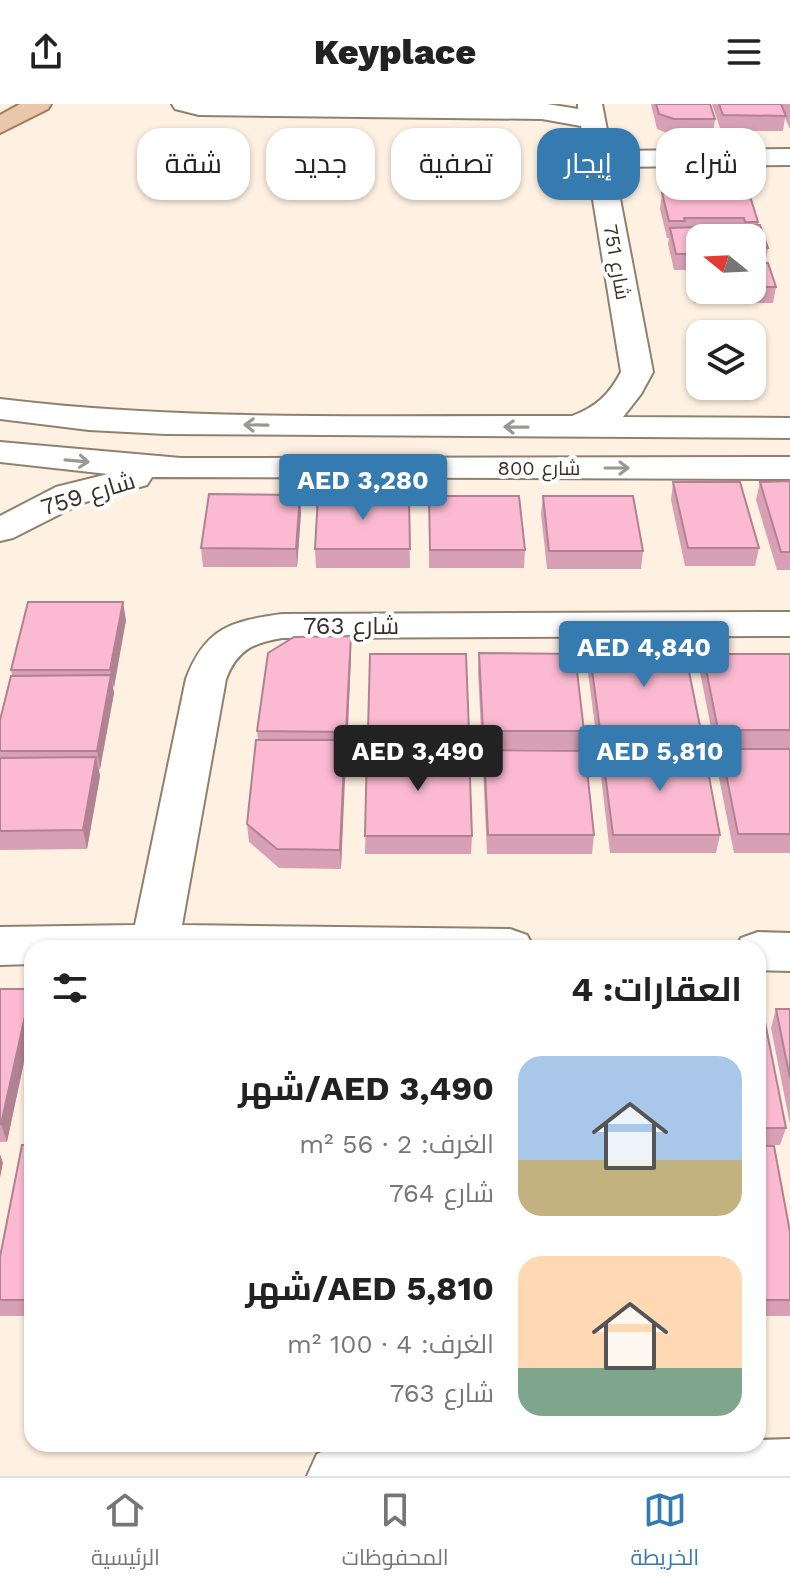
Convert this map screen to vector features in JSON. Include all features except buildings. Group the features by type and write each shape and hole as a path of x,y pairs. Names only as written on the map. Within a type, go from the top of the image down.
{"main road":[{"path":"0,125 39,104"}],"street":[{"path":"184,104 199,108 478,107 592,113"},
{"path":"640,159 789,159"},
{"name":"شارع 751","path":"606,200 637,372"},
{"path":"571,428 608,414 623,399 637,372 674,405 740,428"},
{"name":"شارع 800","path":"0,409 89,420 165,424 790,428"},
{"name":"شارع 800","path":"0,452 181,469 790,468"},
{"name":"شارع 759","path":"0,530 69,495 181,469"},
{"name":"شارع 763","path":"156,940 206,679 213,658 228,640 254,630 282,626 790,624"},
{"path":"0,946 24,946"},
{"path":"766,951 790,952"},
{"path":"339,1476 790,1471"}]}
